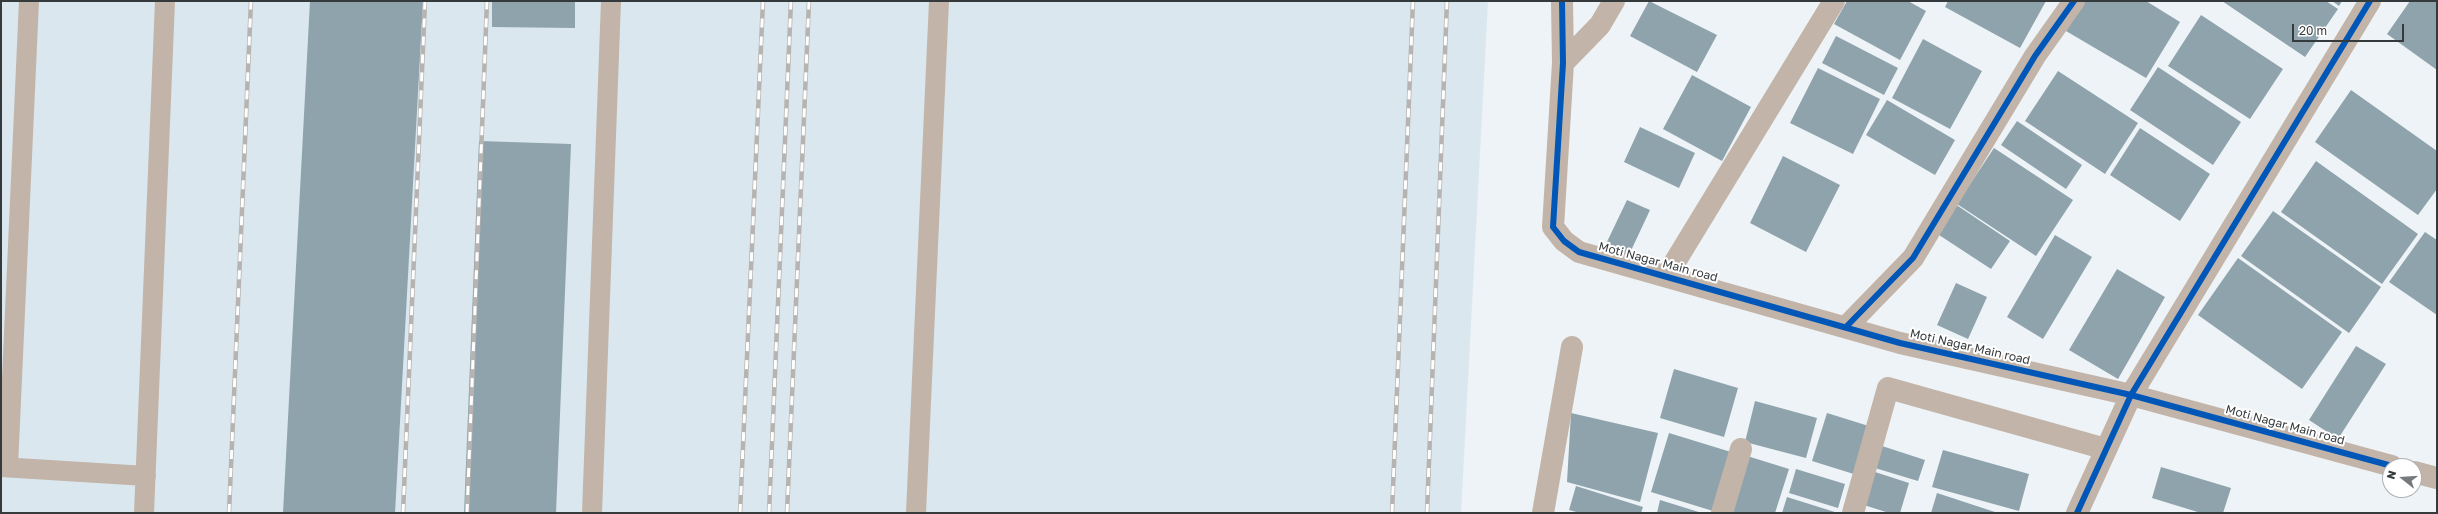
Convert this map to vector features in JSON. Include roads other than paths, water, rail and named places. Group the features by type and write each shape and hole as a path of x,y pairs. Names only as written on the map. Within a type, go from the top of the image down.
{"street":[{"path":"1562,1 1563,63"},
{"path":"1563,63 1600,25 1614,1"},
{"path":"1667,275 1834,1"},
{"path":"1846,327 1913,258 2035,56 2074,1"},
{"path":"2077,513 2131,395 2370,1"},
{"name":"Moti Nagar Main road","path":"1563,63 1553,227 1564,241 1579,252 1667,275 1900,343 2131,395 2382,463"},
{"path":"1543,513 1572,347"},
{"path":"1853,513 1888,388 2106,449"},
{"path":"1722,513 1741,449"},
{"path":"2422,474 2437,478"}],"lane":[{"path":"30,1 5,467 146,476"},
{"path":"144,513 165,1"},
{"path":"592,513 611,1"},
{"path":"916,513 938,1"}],"railway":[{"path":"229,513 251,1"},
{"path":"403,513 425,1"},
{"path":"467,513 487,1"},
{"path":"740,513 763,1"},
{"path":"769,513 791,1"},
{"path":"787,513 809,1"},
{"path":"1392,513 1413,1"},
{"path":"1427,513 1447,1"}]}
